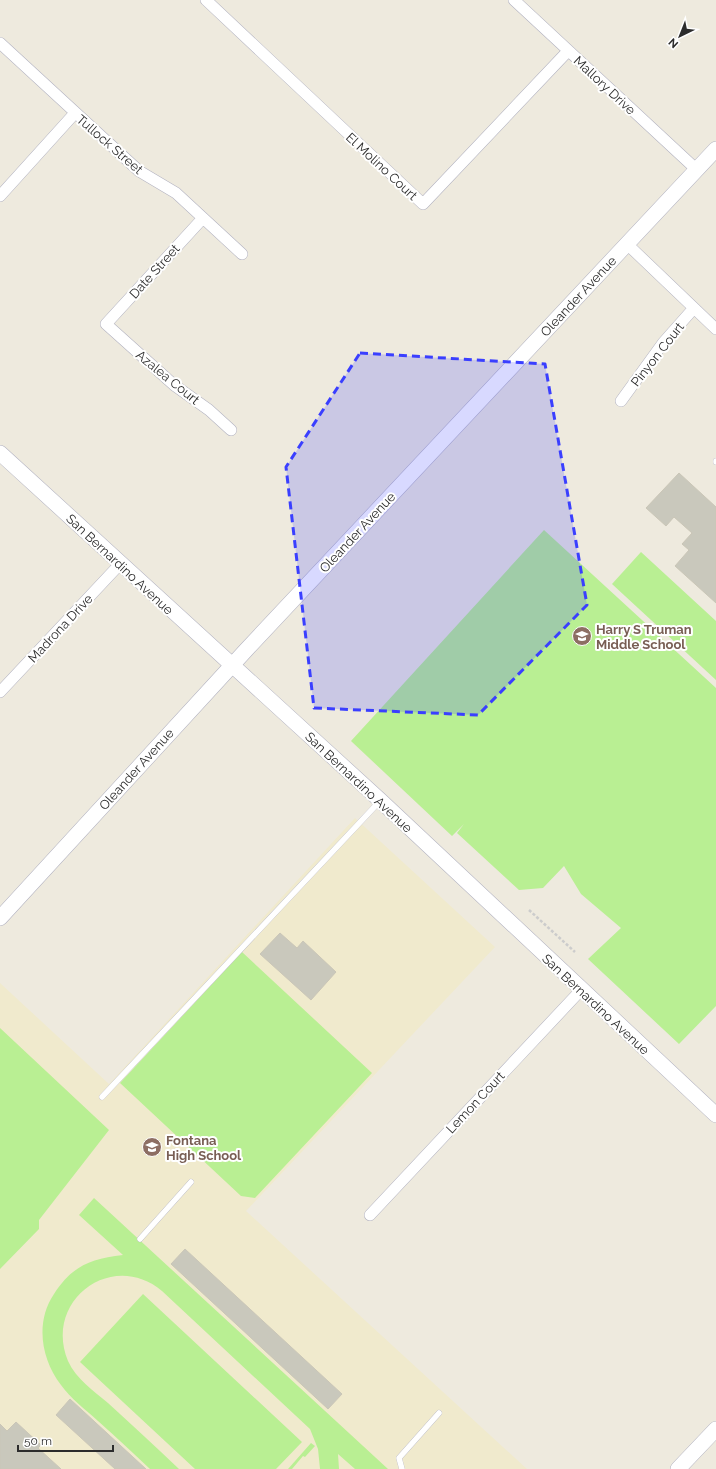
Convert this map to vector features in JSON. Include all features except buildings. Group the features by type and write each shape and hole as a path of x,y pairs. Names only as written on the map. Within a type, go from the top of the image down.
{"street":[{"name":"El Molino Court","path":"206,0 423,204 568,50"},
{"name":"Mallory Drive","path":"514,0 696,170"},
{"name":"Tullock Street","path":"0,44 139,171 176,193 242,254"},
{"path":"0,196 75,114"},
{"name":"Oleander Avenue","path":"0,918 232,666 716,149"},
{"name":"Date Street","path":"106,324 203,218"},
{"path":"627,244 716,329"},
{"name":"Pinyon Court","path":"622,401 658,348 694,308"},
{"name":"Azalea Court","path":"106,324 174,385 208,410 231,430"},
{"name":"San Bernardino Avenue","path":"2,460 120,564 381,801 716,1115"},
{"name":"Madrona Drive","path":"0,692 120,564"},
{"name":"Lemon Court","path":"370,1215 581,990"},
{"path":"678,1469 716,1428"}],"lane":[{"path":"102,1097 381,801"},
{"path":"140,1239 191,1182"},
{"path":"402,1469 399,1458 439,1413"}],"path":[{"path":"529,910 575,952"}],"highlighted area":[{"path":"360,353 545,364 587,605 478,715 314,708 286,467"}],"shaded area":[{"name":"Fontana High School","path":"355,818 495,947 246,1211 527,1469 0,1469 0,983 109,1084"}],"green space":[{"name":"Harry S Truman Middle School","path":"544,530 716,688 716,1006 679,1044 588,959 621,928 581,894 564,866 543,888 519,890 457,833 464,824 452,836 351,741"},
{"path":"641,552 716,621 716,680 612,584"},
{"path":"242,952 372,1073 255,1198 241,1196 120,1083"},
{"path":"0,1028 109,1130 39,1220 39,1229 0,1269"},
{"path":"94,1198 388,1469 355,1469 338,1454 339,1469 320,1469 318,1449 310,1429 162,1291 143,1279 123,1276 104,1279 87,1288 74,1301 65,1319 63,1339 68,1361 80,1379 179,1469 150,1469 78,1404 54,1375 45,1352 43,1328 44,1316 54,1294 61,1284 75,1270 91,1262 123,1255 79,1215"},
{"path":"143,1294 302,1442 276,1469 195,1469 80,1362"},
{"path":"311,1443 315,1446 305,1457 303,1456 292,1469 288,1469"}],"place":[{"name":"Harry S Truman Middle School","path":"582,636"},
{"name":"Fontana High School","path":"152,1147"}]}
